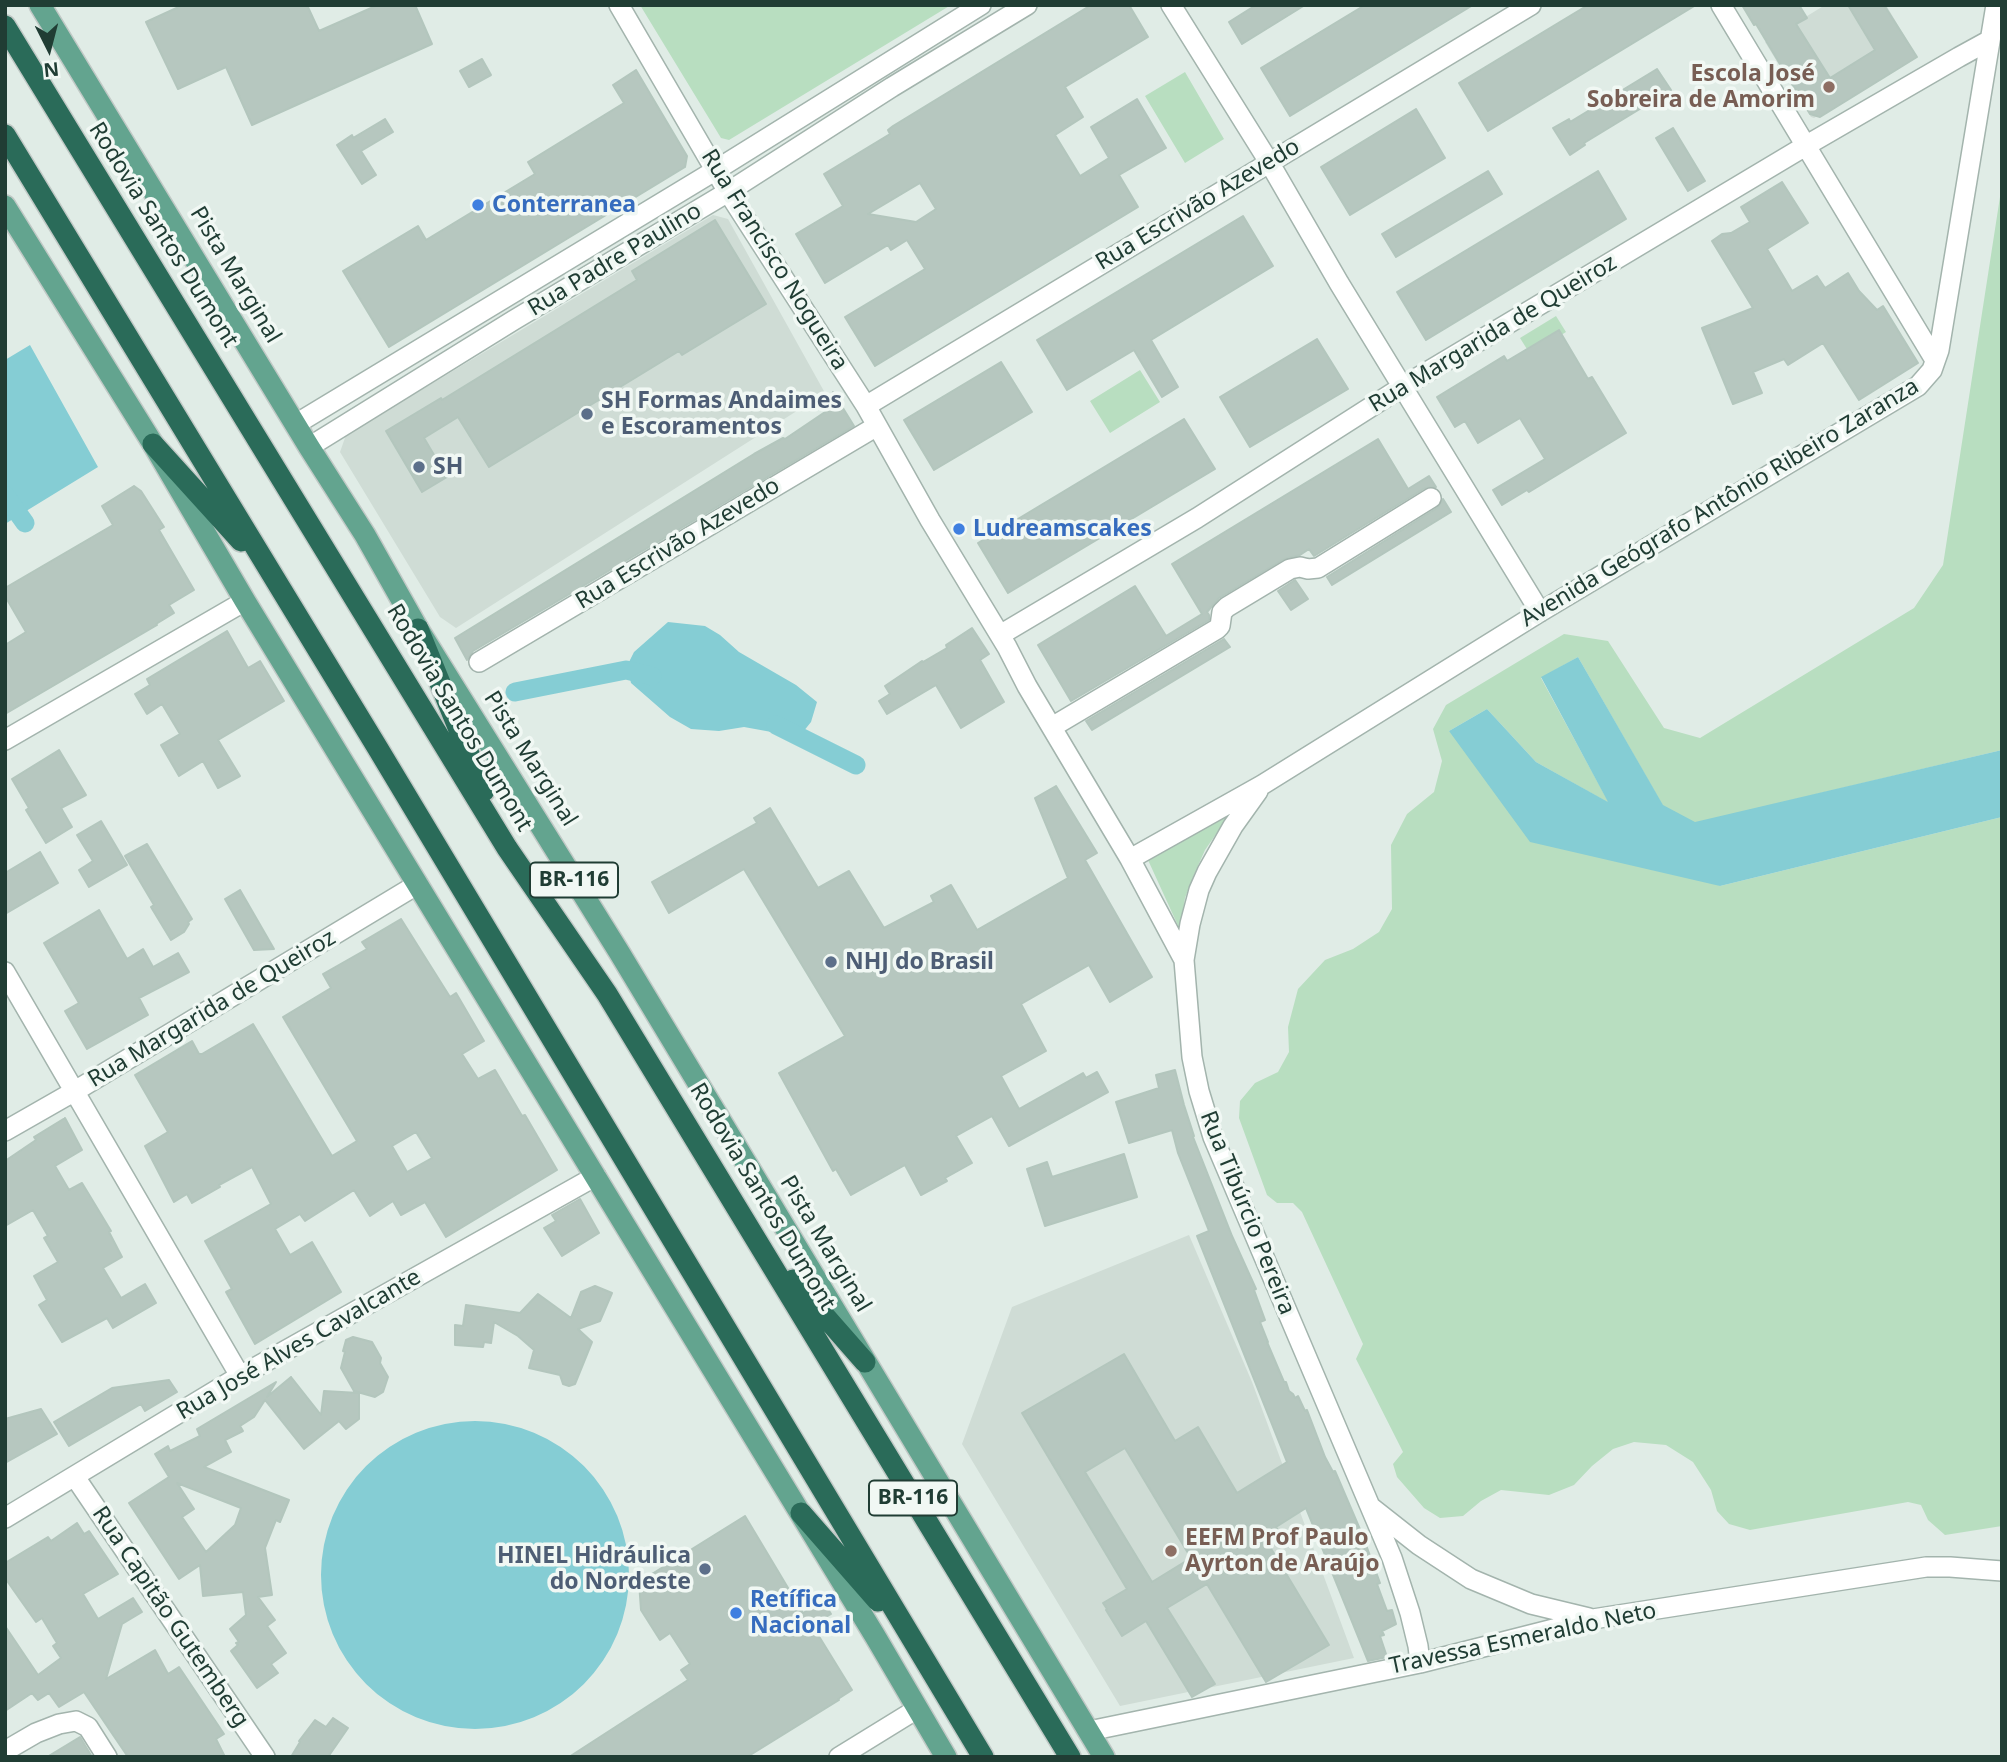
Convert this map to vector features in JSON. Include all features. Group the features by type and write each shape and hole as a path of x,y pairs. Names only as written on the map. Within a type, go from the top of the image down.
{"highway":[{"name":"Rodovia Santos Dumont","path":"5,26 507,848 607,994 1070,1757"},
{"name":"BR-116","path":"5,135 983,1757"},
{"path":"153,444 275,579"},
{"path":"418,629 507,848"},
{"path":"757,1240 865,1362"},
{"path":"801,1513 913,1642"}],"main road":[{"name":"Pista Marginal","path":"40,5 365,535 418,629 626,964 1104,1757"},
{"path":"57,5 64,44"},
{"path":"5,206 153,444 946,1757"}],"street":[{"name":"Rua Francisco Nogueira","path":"619,5 728,192 866,406 1054,730"},
{"name":"Rua Padre Paulino","path":"296,424 716,170 981,5"},
{"name":"Rua Padre Paulino","path":"309,447 728,192 1027,5"},
{"path":"1171,5 1269,162 1402,387 1540,612"},
{"name":"Rua Escrivão Azevedo","path":"866,406 1531,5"},
{"path":"1721,5 1935,360"},
{"name":"Avenida Geógrafo Antônio Ribeiro Zaranza","path":"1130,859 1262,785 1540,612 1918,386 1932,370 1939,350 1996,5"},
{"path":"945,27 958,47"},
{"name":"Rua Margarida de Queiroz","path":"1000,635 1197,518 1402,387 1807,145 1990,40"},
{"path":"879,67 892,87"},
{"name":"Rua Escrivão Azevedo","path":"479,662 877,426"},
{"path":"1054,730 1217,629 1222,612 1237,601 1290,569 1318,568 1431,498"},
{"path":"5,740 245,600"},
{"name":"Rua Tibúrcio Pereira","path":"1054,730 1130,859 1184,960 1192,1057 1213,1138 1392,1558 1410,1613 1420,1663"},
{"name":"Avenida Geógrafo Antônio Ribeiro Zaranza","path":"1184,960 1189,924 1207,872 1233,826 1262,785"},
{"name":"Rua Margarida de Queiroz","path":"5,1131 418,884"},
{"path":"5,972 240,1376"},
{"name":"Rua José Alves Cavalcante","path":"5,1518 240,1376 596,1176"},
{"name":"Rua Capitão Gutemberg","path":"75,1477 265,1757"},
{"path":"1368,1504 1419,1545 1471,1579 1531,1604 1593,1619"},
{"name":"Travessa Esmeraldo Neto","path":"1089,1731 1420,1663 1593,1619 1926,1567 2002,1571"},
{"path":"839,1757 917,1709"},
{"path":"5,1751 59,1724 76,1721 88,1727 107,1757"}],"shaded area":[{"name":"Escola José Sobreira de Amorim","path":"1825,5 1886,5 1917,57 1814,118 1765,42"},
{"name":"SH Formas Andaimes e Escoramentos","path":"713,215 728,219 825,393 456,628 440,617 340,452 346,435"},
{"name":"EEFM Prof Paulo Ayrton de Araújo","path":"1189,1235 1252,1382 1354,1658 1120,1706 962,1444 1012,1307"}],"green space":[{"path":"640,5 951,5 729,140 721,138"},
{"path":"1185,72 1224,139 1185,163 1145,96"},
{"path":"2002,184 2002,750 1695,823 1663,806 1578,657 1541,678 1609,803 1536,762 1487,709 1449,731 1720,886 2002,817 2002,1526 1945,1535 1928,1520 1921,1505 1908,1502 1750,1530 1729,1524 1717,1511 1711,1490 1693,1462 1666,1445 1634,1442 1613,1449 1574,1485 1549,1495 1501,1490 1481,1501 1463,1516 1440,1518 1424,1508 1397,1477 1393,1464 1403,1452 1356,1359 1363,1344 1302,1212 1293,1203 1277,1203 1267,1195 1239,1118 1240,1101 1255,1083 1278,1072 1289,1052 1288,1027 1298,989 1325,960 1353,949 1379,932 1392,909 1391,845 1407,814 1434,792 1442,761 1433,729 1446,705 1564,634 1608,641 1664,728 1700,738 1914,608 1943,565"},
{"path":"1556,316 1566,332 1530,354 1520,338"},
{"path":"1140,370 1160,402 1110,433 1090,401"},
{"path":"1234,808 1205,850 1193,877 1185,898 1180,930 1148,860"}],"water":[{"path":"30,345 98,467 5,524 5,360"},
{"path":"668,622 705,626 739,652 796,685 817,702 811,722 799,737 744,727 719,731 691,729 670,717 631,683 627,666 634,652"},
{"path":"1578,657 1663,805 1695,822 2002,750 2002,817 1720,886 1530,842 1449,731 1487,709 1536,762 1608,802 1541,677"},
{"path":"475,1421 505,1424 534,1433 560,1447 584,1466 603,1490 617,1516 626,1545 629,1575 626,1605 617,1634 603,1660 584,1684 560,1703 534,1717 505,1726 475,1729 445,1726 416,1717 390,1703 366,1684 347,1660 333,1634 324,1605 321,1575 324,1545 333,1516 347,1490 366,1466 390,1447 416,1433 445,1424"}],"building":[{"path":"183,5 307,5 319,31 378,5 415,5 432,44 252,125 226,67 178,89 146,22"},
{"path":"1091,5 1129,5 1148,37 1065,87 1083,117 1055,135 1080,176 1109,158 1091,127 1137,99 1166,148 1119,175 1138,207 875,366 845,317 925,269 907,240 891,250 888,245 825,283 796,234 843,206 824,174 890,134 888,130","holes":["920,183 936,209 916,222 868,214"]},
{"path":"1256,5 1305,5 1242,44 1229,22"},
{"path":"1365,5 1473,5 1290,116 1261,68"},
{"path":"1588,5 1696,5 1488,131 1459,83"},
{"name":"Escola José Sobreira de Amorim","path":"1742,5 1799,5 1807,18 1796,24 1830,78 1875,50 1848,5 1884,5 1917,57 1820,117 1810,114"},
{"path":"482,59 491,75 469,87 460,71"},
{"path":"1657,69 1671,90 1584,143 1585,145 1570,155 1553,128 1569,119 1570,122"},
{"path":"636,70 687,156 685,167 389,347 343,271 418,226 426,240 535,174 528,162 624,103 613,85"},
{"path":"1416,109 1445,158 1350,215 1321,167"},
{"path":"385,119 393,132 361,151 376,175 362,184 337,145"},
{"path":"1673,128 1705,181 1688,191 1656,138"},
{"path":"1488,171 1502,194 1396,257 1382,234"},
{"path":"1598,171 1626,219 1426,340 1397,292"},
{"path":"1782,182 1808,223 1767,249 1792,291 1817,276 1825,288 1848,273 1859,291 1877,310 1883,306 1918,363 1859,400 1823,343 1788,365 1784,359 1753,372 1762,393 1733,404 1702,328 1753,308 1712,241 1750,222 1741,207"},
{"path":"1243,216 1273,266 1151,340 1178,387 1162,397 1134,350 1067,390 1037,340"},
{"path":"715,220 766,304 682,355 679,351 489,467 458,417 424,438 447,477 422,492 386,431 441,398 442,400 637,280 632,271"},
{"path":"1559,330 1588,379 1592,377 1626,433 1529,492 1527,490 1502,505 1493,490 1545,459 1520,418 1478,443 1465,421 1455,427 1437,397 1504,356 1507,361"},
{"path":"1317,339 1348,389 1250,447 1220,397"},
{"path":"1001,362 1032,412 934,470 904,420"},
{"path":"833,392 854,426 473,651 467,660 455,638 754,454 785,439 828,410"},
{"path":"1184,419 1215,469 1008,593 978,543"},
{"path":"1378,439 1408,489 1429,476 1436,487 1425,488 1314,556 1309,549 1300,555 1284,559 1219,598 1207,612 1209,620 1071,701 1038,645 1135,586 1166,636 1202,614 1172,564"},
{"path":"134,486 141,491 164,527 159,530 194,590 169,605 174,613 157,625 5,714 5,645 26,632 5,596 5,588 113,525 102,506"},
{"path":"1443,499 1451,512 1332,585 1327,577 1437,508"},
{"path":"1295,580 1308,599 1291,610 1278,591"},
{"path":"972,628 989,654 980,660 1004,702 961,728 936,685 887,714 879,701 890,694 885,686 947,648 946,645"},
{"path":"227,631 248,668 260,661 284,701 218,740 240,776 218,788 203,761 179,776 161,745 180,734 162,704 147,714 135,694 150,685 147,679"},
{"path":"1224,639 1230,647 1092,730 1086,721"},
{"path":"59,750 86,795 61,808 72,827 46,843 26,810 29,808 12,779"},
{"path":"1056,786 1097,853 1085,860 1152,977 1110,1002 1089,965 1021,1004 1046,1051 1001,1076 1019,1109 1083,1073 1086,1078 1097,1072 1108,1092 1009,1146 992,1116 956,1136 972,1163 921,1195 905,1165 851,1195 836,1169 833,1171 779,1073 845,1036 744,869 669,913 652,882 757,823 754,818 770,808 818,888 849,871 884,928 934,902 931,896 951,885 977,930 1068,878 1035,798"},
{"path":"101,821 127,865 89,887 79,870 93,861 77,835"},
{"path":"147,844 192,919 184,932 171,940 125,856"},
{"path":"40,852 58,883 5,914 5,873"},
{"path":"240,890 274,949 254,950 225,899"},
{"path":"99,910 127,959 143,949 153,967 178,953 189,972 139,998 148,1015 87,1049 65,1011 79,1003 44,943"},
{"path":"401,919 450,997 456,993 484,1041 462,1054 478,1079 495,1070 557,1170 446,1237 425,1202 401,1215 393,1201 370,1216 354,1190 305,1221 300,1214 275,1229 290,1255 312,1242 341,1292 255,1344 226,1292 232,1289 205,1241 271,1204 252,1167 192,1203 187,1194 174,1202 145,1146 168,1132 135,1075 192,1041 199,1054 202,1054 253,1024 332,1156 357,1141 283,1017 331,988 323,974 367,949 362,942","holes":["416,1132 432,1158 407,1172 392,1146"]},
{"path":"1175,1070 1193,1137 1256,1289 1254,1290 1265,1320 1260,1322 1267,1342 1289,1391 1295,1398 1298,1396 1305,1411 1307,1410 1325,1457 1333,1472 1335,1471 1362,1534 1387,1611 1392,1610 1396,1624 1382,1631 1384,1635 1380,1636 1387,1657 1368,1661 1306,1508 1276,1527 1280,1534 1267,1542 1329,1645 1266,1682 1207,1584 1167,1608 1215,1684 1192,1697 1146,1621 1122,1636 1106,1610 1103,1603 1127,1589 1022,1413 1124,1354 1175,1441 1198,1427 1237,1493 1287,1462 1197,1236 1209,1231 1178,1153 1172,1130 1129,1143 1116,1102 1159,1088 1156,1075","holes":["1125,1448 1191,1558 1152,1582 1085,1472"]},
{"path":"65,1118 82,1150 55,1166 69,1190 82,1183 111,1231 109,1232 122,1257 103,1268 121,1298 145,1284 156,1303 113,1328 107,1318 62,1342 39,1305 47,1300 34,1276 58,1262 44,1238 48,1236 33,1210 5,1226 5,1161 36,1140 34,1137"},
{"path":"1124,1154 1137,1197 1045,1226 1027,1169 1047,1162 1052,1177"},
{"path":"580,1199 599,1233 562,1256 544,1228 556,1221 552,1215"},
{"path":"595,1286 612,1293 600,1321 578,1329 592,1342 575,1384 563,1384 560,1375 529,1368 534,1350 518,1336 494,1322 491,1343 484,1342 483,1347 455,1345 455,1325 463,1326 466,1305 520,1313 538,1294 571,1318 581,1292"},
{"path":"353,1337 372,1342 388,1377 383,1392 375,1397 354,1391 341,1368 346,1340"},
{"path":"291,1377 321,1415 324,1391 359,1393 359,1419 346,1429 339,1421 304,1449 265,1400 254,1417 240,1426 243,1431 225,1440 231,1452 204,1467 289,1500 280,1522 276,1520 265,1548 272,1595 258,1597 275,1620 267,1626 286,1653 271,1664 278,1673 257,1688 231,1651 239,1642 230,1629 246,1615 243,1592 203,1596 200,1565 179,1579 129,1503 169,1477 155,1454 168,1446 170,1451 200,1436 197,1429 276,1382 267,1397","holes":["177,1483 241,1508 235,1525 206,1552 182,1517 194,1509"]},
{"path":"169,1380 177,1392 145,1411 141,1404 69,1446 54,1422 112,1388"},
{"path":"41,1409 57,1434 5,1463 5,1419"},
{"path":"745,1516 803,1613 823,1601 831,1614 812,1625 852,1690 747,1757 569,1757 688,1680 681,1670 690,1664 670,1633 660,1640 641,1610 639,1582"},
{"path":"77,1523 84,1534 89,1531 118,1574 83,1594 98,1619 133,1598 142,1612 122,1624 106,1679 155,1650 168,1674 179,1667 224,1734 216,1739 225,1757 128,1757 84,1692 59,1707 49,1693 38,1700 32,1693 5,1711 5,1626 38,1675 61,1658 53,1646 57,1643 42,1618 36,1622 5,1578 5,1563 48,1537 51,1541"},
{"path":"333,1718 348,1728 328,1757 291,1757 315,1720 326,1727"},
{"path":"80,1737 92,1757 47,1757"}],"waterway":[{"path":"5,495 25,523"},
{"path":"515,692 626,670 652,676"},
{"path":"776,725 856,765"}],"place":[{"name":"Escola José Sobreira de Amorim","path":"1829,87"},
{"name":"Conterranea","path":"478,205"},
{"name":"SH Formas Andaimes e Escoramentos","path":"587,414"},
{"name":"SH","path":"419,467"},
{"name":"Ludreamscakes","path":"959,529"},
{"name":"NHJ do Brasil","path":"831,962"},
{"name":"EEFM Prof Paulo Ayrton de Araújo","path":"1171,1551"},
{"name":"HINEL Hidráulica do Nordeste","path":"705,1569"},
{"name":"Retífica Nacional","path":"736,1613"}]}
